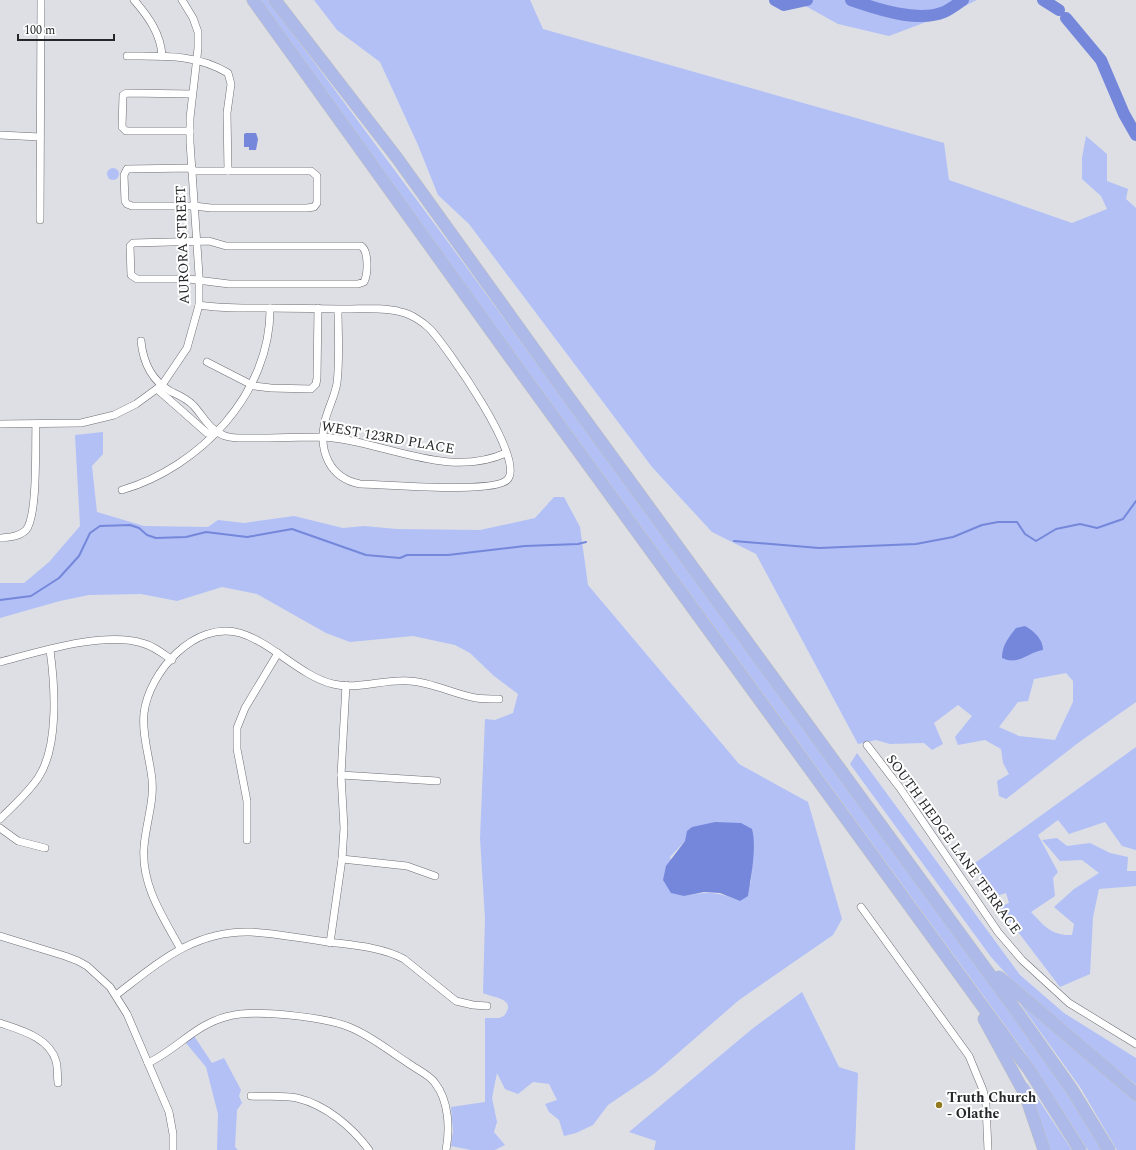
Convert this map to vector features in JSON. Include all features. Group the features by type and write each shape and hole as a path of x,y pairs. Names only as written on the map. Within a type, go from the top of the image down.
{"highway":[{"path":"253,0 516,368 1029,1070 1080,1150"},
{"path":"275,0 397,158 565,392 1052,1060 1109,1150"},
{"path":"978,959 1025,1001 1136,1094"},
{"path":"958,973 1016,1076 1032,1112 1044,1150"}],"street":[{"path":"40,220 41,0"},
{"path":"134,0 145,12 154,26 160,42 162,56"},
{"name":"AURORA STREET","path":"0,424 81,423 108,418 129,408 159,387 170,375 187,348 199,305 199,280 190,131 192,94 197,61 198,32 193,18 182,0"},
{"path":"127,56 178,56 212,64 228,73 230,78 227,113 228,171"},
{"path":"190,131 126,131 122,127 121,100 124,94 192,94"},
{"path":"0,135 40,137"},
{"path":"130,168 228,171 314,172 317,180 317,203 314,207 211,208 194,206 129,205 125,201 124,175 130,168"},
{"path":"209,241 226,246 357,246 364,248 366,277 362,283 229,284 199,280 137,279 131,274 130,246 133,242 196,242 209,241"},
{"path":"199,305 222,308 388,309 402,312 429,328 484,405 497,429 511,466 510,477 496,485 472,487 360,484 344,479 328,464 323,449 323,437 324,422 335,392 338,374 338,309"},
{"path":"122,490 145,482 184,461 217,432 234,412 250,384 265,345 270,322 270,308"},
{"path":"207,362 250,384 271,388 311,389 314,387 317,378 318,308"},
{"path":"141,341 142,355 159,387"},
{"path":"170,375 171,386 178,394"},
{"name":"WEST 123RD PLACE","path":"159,387 206,433 217,432"},
{"name":"WEST 123RD PLACE","path":"159,387 178,394 192,404 203,420 217,432 226,437 323,437 450,462 476,462 492,459 506,453"},
{"path":"0,538 14,536 25,530 29,524 33,504 36,424"},
{"path":"180,948 149,889 144,854 153,791 153,779 144,731 144,713 153,686 172,660 194,640 219,632 240,633 278,653 322,680 335,684 346,685 410,681 427,684 477,698 499,699"},
{"path":"0,662 88,641 133,640 152,646 172,660"},
{"path":"0,819 32,787 42,771 48,756 52,733 53,669 50,650"},
{"path":"247,840 247,801 237,749 237,728 245,708 278,653"},
{"path":"330,943 342,859 344,828 341,775 346,685"},
{"name":"SOUTH HEDGE LANE TERRACE","path":"867,745 900,788 998,932 1022,960 1069,1003 1136,1044"},
{"path":"341,775 437,781"},
{"path":"0,828 18,841 45,848"},
{"path":"342,859 407,866 435,876"},
{"path":"861,907 969,1056 983,1090 986,1105 988,1150"},
{"path":"116,995 180,948 206,937 241,932 330,943 394,954 404,959 456,1001 473,1005 487,1006"},
{"path":"0,936 78,961 95,973 110,987 127,1014 169,1112 173,1134 173,1150"},
{"path":"148,1063 167,1053 192,1032 207,1023 235,1014 264,1013 349,1027 371,1038 435,1082 444,1101 447,1115 449,1135 446,1150"},
{"path":"0,1023 37,1037 51,1052 56,1060 58,1083"},
{"path":"250,1096 297,1098 322,1108 357,1133 369,1150"}],"shaded area":[{"path":"260,0 268,0 451,246 1015,1019 1059,1081 1102,1150 1088,1150 1023,1050 389,181"},
{"path":"314,0 530,0 543,29 944,143 949,180 1072,223 1107,209 1101,196 1082,179 1082,158 1086,136 1107,154 1107,181 1128,189 1126,199 1136,208 1136,702 1078,743 1006,799 999,796 997,781 1009,774 1003,763 1001,749 985,740 958,745 955,737 972,716 958,705 934,723 943,744 932,750 924,743 890,744 876,740 858,744 756,554 712,532 652,467 469,224 438,195 418,145 380,62 337,30","holes":["1066,673 1073,681 1073,702 1055,740 1019,736 999,727 1018,702 1028,701 1034,679"]},
{"path":"781,0 977,0 950,13 889,36 838,24 802,4"},
{"path":"256,133 258,139 256,150 249,150 249,147 244,147 244,134"},
{"path":"113,168 117,170 119,174 117,178 113,180 109,178 107,174 109,170"},
{"path":"103,432 103,454 92,466 97,512 144,526 208,527 218,520 244,523 294,516 343,528 364,526 397,529 480,530 535,518 554,497 564,497 580,527 588,585 739,764 808,802 842,919 833,935 739,1000 654,1074 608,1105 593,1125 576,1133 564,1136 559,1120 549,1112 545,1104 557,1100 549,1084 533,1082 518,1094 505,1089 497,1073 492,1098 497,1122 494,1132 505,1145 495,1150 471,1150 451,1146 453,1131 451,1107 485,1102 485,1018 499,1018 504,1016 508,1010 506,1002 483,993 485,919 480,838 485,719 495,720 513,713 518,694 494,676 470,653 455,645 413,636 350,642 326,633 257,594 222,587 177,601 141,594 89,595 60,601 0,618 0,583 24,583 49,562 80,526 75,435","holes":["753,835 751,882 740,901 713,893 700,893 684,896 670,857 685,841"]},
{"path":"1025,626 1032,630 1037,636 1043,646 1043,650 1018,660 1008,660 1002,658 1004,646 1010,635 1016,628"},
{"path":"1136,747 1136,850 1122,846 1105,822 1069,834 1058,820 1038,835 1058,872 1053,878 1055,896 1031,912 1044,926 1059,934 1072,935 1074,924 1054,907 1074,889 1099,873 1082,860 1060,861 1042,840 1057,838 1067,846 1090,843 1110,853 1128,857 1127,871 1136,871 1136,886 1099,889 1093,917 1090,974 1060,987 999,907 1009,903 1006,893 990,898 975,863"},
{"path":"857,753 1020,975 1064,1013 1136,1058 1136,1085 1027,997 991,957 850,764"},
{"path":"715,822 741,823 752,829 754,853 748,896 740,901 720,893 704,892 684,896 671,893 663,880 666,866 685,841 687,831 692,827"},
{"path":"802,992 839,1067 858,1073 855,1150 654,1150 656,1141 629,1132 752,1029"},
{"path":"1023,1004 1136,1099 1136,1150 1117,1150 1080,1087 1021,1005"},
{"path":"194,1036 212,1063 224,1058 241,1090 239,1096 242,1103 237,1110 235,1147 238,1150 217,1150 218,1114 206,1067 186,1043"},
{"path":"1022,1081 1028,1084 1072,1150 1048,1150"}],"waterway":[{"path":"775,0 784,5 807,0"},
{"path":"851,0 898,14 922,16 944,12 963,0"},
{"path":"1043,0 1059,10"},
{"path":"1066,18 1101,60 1124,114 1136,135"},
{"path":"734,541 819,548 916,544 953,537 982,525 998,522 1017,522 1025,534 1036,541 1056,529 1080,524 1097,528 1123,519 1136,501"},
{"path":"0,600 31,596 59,578 79,556 90,533 100,526 130,525 139,528 147,535 156,538 186,537 206,532 247,537 292,529 366,555 400,558 407,555 448,555 525,546 578,544 586,542"}],"place":[{"name":"Truth Church - Olathe","path":"939,1105"}]}
